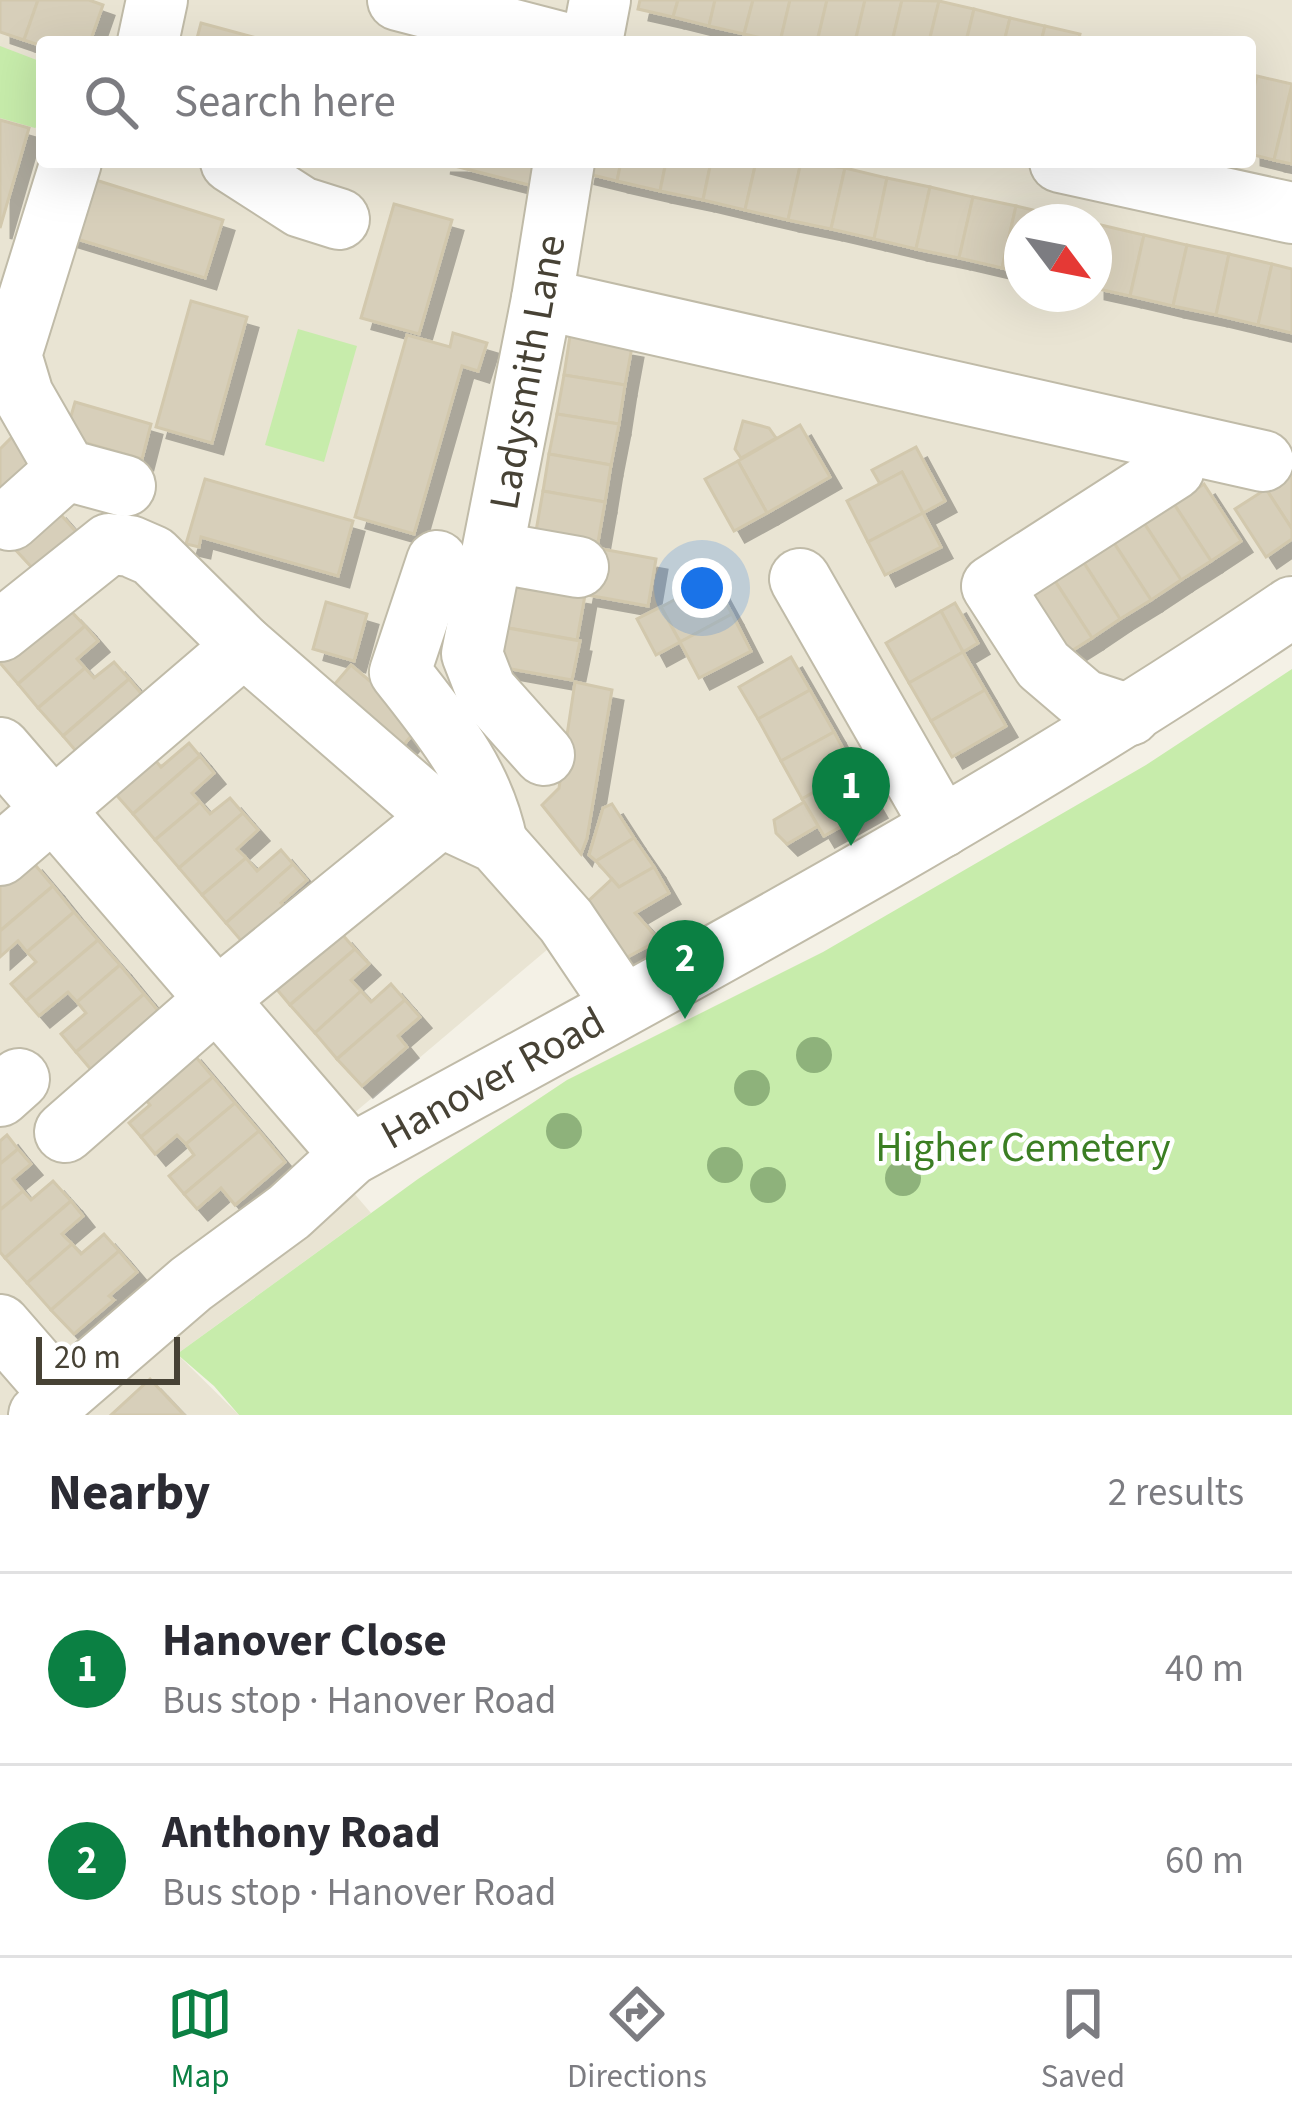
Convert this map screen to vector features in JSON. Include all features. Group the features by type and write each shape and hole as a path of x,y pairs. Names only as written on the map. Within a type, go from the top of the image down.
{"street":[{"path":"149,36 157,0"},
{"path":"398,0 537,36"},
{"path":"593,36 600,0"},
{"path":"69,168 11,356 23,395 66,470 125,486"},
{"path":"241,168 301,207 339,219"},
{"name":"Ladysmith Lane","path":"472,565 542,299 563,168"},
{"path":"1087,168 1292,213"},
{"path":"542,299 1263,461"},
{"path":"1130,716 1084,700 1043,665 992,586 1174,469"},
{"path":"10,520 66,470"},
{"path":"0,631 109,544 153,556 244,646 441,818 497,843 566,921 622,1004"},
{"path":"472,565 578,567"},
{"path":"472,565 472,654 486,690 544,755"},
{"path":"472,565 400,672 470,767 489,804 497,843"},
{"path":"800,579 942,826"},
{"name":"Hanover Road","path":"50,1405 191,1284 289,1212 351,1155 942,826 1130,716 1292,607"},
{"path":"0,855 244,646"},
{"path":"0,748 351,1155"},
{"path":"65,1132 217,999 441,818"},
{"path":"0,1325 50,1405"}],"shaded area":[{"path":"0,0 1292,0 1292,574 1109,700 626,972 574,927 314,1147 371,1213 177,1354 239,1415 0,1415"}],"green space":[{"path":"0,46 36,60 36,127 0,118"},
{"path":"298,329 357,346 324,462 265,445"},
{"name":"Higher Cemetery","path":"1292,669 1292,1415 239,1415 177,1354 418,1179 567,1080 823,952 1146,765"}],"building":[{"path":"0,0 38,0 24,40 0,32"},
{"path":"38,0 89,0 103,5 92,36 36,36 36,44 24,40"},
{"path":"640,0 678,0 673,17 638,9"},
{"path":"678,0 715,0 709,26 673,17"},
{"path":"715,0 753,0 744,34 709,26"},
{"path":"753,0 790,0 781,36 744,34"},
{"path":"790,0 827,0 818,36 781,36"},
{"path":"827,0 865,0 856,36 818,36"},
{"path":"865,0 902,0 893,36 856,36"},
{"path":"902,0 939,1 930,36 893,36"},
{"path":"939,1 974,9 967,36 930,36"},
{"path":"974,9 1010,18 1006,36 967,36"},
{"path":"1010,18 1045,26 1042,36 1006,36"},
{"path":"201,23 249,36 198,36"},
{"path":"1045,26 1080,34 1080,36 1042,36"},
{"path":"1257,76 1292,84 1274,160 1256,156"},
{"path":"1292,87 1292,164 1274,160"},
{"path":"0,120 29,128 0,228"},
{"path":"462,168 538,168 533,186"},
{"path":"585,168 620,168 617,181 584,173"},
{"path":"620,168 665,168 660,191 617,181"},
{"path":"665,168 710,168 703,200 660,191"},
{"path":"710,168 755,168 745,210 703,200"},
{"path":"755,168 800,168 788,220 745,210"},
{"path":"800,168 845,168 831,229 788,220"},
{"path":"845,168 887,178 874,239 831,229"},
{"path":"83,176 223,220 205,278 64,235"},
{"path":"887,178 930,187 916,249 874,239"},
{"path":"930,187 973,197 959,258 916,249"},
{"path":"973,197 1006,204 1002,268 959,258"},
{"path":"394,204 452,220 419,334 361,318"},
{"path":"1112,228 1144,235 1130,296 1112,292"},
{"path":"1144,235 1187,245 1173,306 1130,296"},
{"path":"1187,245 1229,254 1216,315 1173,306"},
{"path":"1229,254 1272,264 1258,325 1216,315"},
{"path":"1272,264 1292,269 1292,333 1258,325"},
{"path":"191,301 247,317 212,443 156,427"},
{"path":"453,333 487,343 478,371 462,366 414,534 355,517 407,335 450,347"},
{"path":"570,336 632,347 625,385 564,375"},
{"path":"564,375 625,385 619,424 557,414"},
{"path":"75,402 151,424 142,459 65,437"},
{"path":"557,414 619,424 611,465 549,454"},
{"path":"743,421 769,428 776,438 741,458 735,449"},
{"path":"800,425 830,477 767,513 738,461"},
{"path":"12,437 38,464 0,500 0,449"},
{"path":"916,447 945,501 923,513 902,472 880,484 872,470"},
{"path":"549,454 611,465 605,502 543,491"},
{"path":"738,461 767,513 734,531 705,479"},
{"path":"1292,471 1292,529 1266,489"},
{"path":"902,472 923,513 868,542 847,501"},
{"path":"205,479 353,521 338,576 201,537 199,547 186,544"},
{"path":"1204,484 1241,541 1211,561 1174,504"},
{"path":"1266,489 1292,529 1292,539 1266,557 1235,509"},
{"path":"543,491 605,502 598,542 536,531"},
{"path":"1174,504 1211,561 1181,580 1144,523"},
{"path":"55,508 78,534 35,571 12,546"},
{"path":"923,513 941,547 885,575 868,542"},
{"path":"1144,523 1181,580 1151,600 1114,543"},
{"path":"1114,543 1151,600 1120,619 1084,563"},
{"path":"591,547 656,559 648,606 582,594"},
{"path":"1084,563 1120,619 1092,638 1055,581"},
{"path":"713,579 732,614 680,642 661,607"},
{"path":"499,580 585,595 577,640 491,625"},
{"path":"1055,581 1092,638 1062,657 1026,600"},
{"path":"326,602 367,614 354,661 313,649"},
{"path":"955,603 978,643 963,652 941,611"},
{"path":"661,607 680,642 656,655 637,619"},
{"path":"70,610 85,626 18,684 0,663 0,651"},
{"path":"941,611 963,652 909,683 886,643"},
{"path":"732,614 751,651 699,678 680,642"},
{"path":"491,625 580,641 572,680 484,664"},
{"path":"85,626 98,641 77,659 85,668 38,708 18,684"},
{"path":"963,652 985,690 931,721 909,683"},
{"path":"791,657 810,690 758,719 739,687"},
{"path":"114,662 129,679 63,736 38,708 85,668 94,678"},
{"path":"351,665 421,724 397,753 327,693"},
{"path":"129,679 145,698 88,765 63,736"},
{"path":"575,682 612,690 581,854 542,805 559,788"},
{"path":"810,690 834,732 781,761 758,719"},
{"path":"985,690 1006,726 952,757 931,721"},
{"path":"834,732 854,769 802,799 781,761"},
{"path":"189,743 200,756 133,814 111,789 151,755 161,767"},
{"path":"200,756 214,773 192,793 200,802 155,840 133,814"},
{"path":"854,769 876,807 824,836 802,799"},
{"path":"230,798 243,813 179,868 155,840 200,802 210,814"},
{"path":"804,802 818,826 787,844 776,833 774,820"},
{"path":"612,804 634,838 596,861 589,855 603,808"},
{"path":"243,813 258,830 237,849 246,858 202,895 179,868"},
{"path":"634,838 654,867 619,887 596,861"},
{"path":"281,850 293,864 226,923 202,895 246,858 257,871"},
{"path":"31,860 53,886 0,931 0,886"},
{"path":"293,864 307,880 281,903 292,916 251,952 226,923"},
{"path":"654,867 669,893 635,913 659,940 620,961 571,917 612,879 619,887"},
{"path":"53,886 74,912 27,952 18,941 0,957 0,931"},
{"path":"74,912 98,940 26,1001 11,984 36,962 27,952"},
{"path":"341,933 355,949 290,1005 269,980"},
{"path":"98,940 120,965 77,1002 68,992 39,1016 26,1001"},
{"path":"355,949 369,964 351,980 361,991 315,1033 290,1005"},
{"path":"120,965 144,994 76,1052 61,1034 86,1013 77,1002"},
{"path":"391,984 405,1000 337,1059 315,1033 361,991 371,1002"},
{"path":"144,994 171,1026 93,1072 76,1052"},
{"path":"405,1000 420,1017 398,1036 407,1047 362,1086 337,1059"},
{"path":"190,1050 213,1077 141,1137 129,1123 150,1105 139,1092"},
{"path":"213,1077 235,1103 186,1144 177,1135 155,1154 141,1137"},
{"path":"235,1103 259,1131 184,1194 169,1176 194,1155 186,1144"},
{"path":"259,1131 285,1162 235,1205 221,1188 197,1209 184,1194"},
{"path":"7,1135 18,1149 0,1164 0,1141"},
{"path":"18,1149 31,1164 13,1179 23,1191 0,1210 0,1164"},
{"path":"53,1181 71,1201 5,1258 0,1252 0,1210 23,1191 31,1200"},
{"path":"71,1201 83,1216 62,1234 72,1244 27,1283 5,1258"},
{"path":"104,1234 119,1251 51,1310 27,1283 72,1244 81,1254"},
{"path":"119,1251 137,1272 109,1296 114,1300 74,1334 51,1310"},
{"path":"150,1379 184,1415 111,1415"}],"place":[{"name":"Hanover Close","path":"851,846"},
{"name":"Anthony Road","path":"685,1019"}]}
